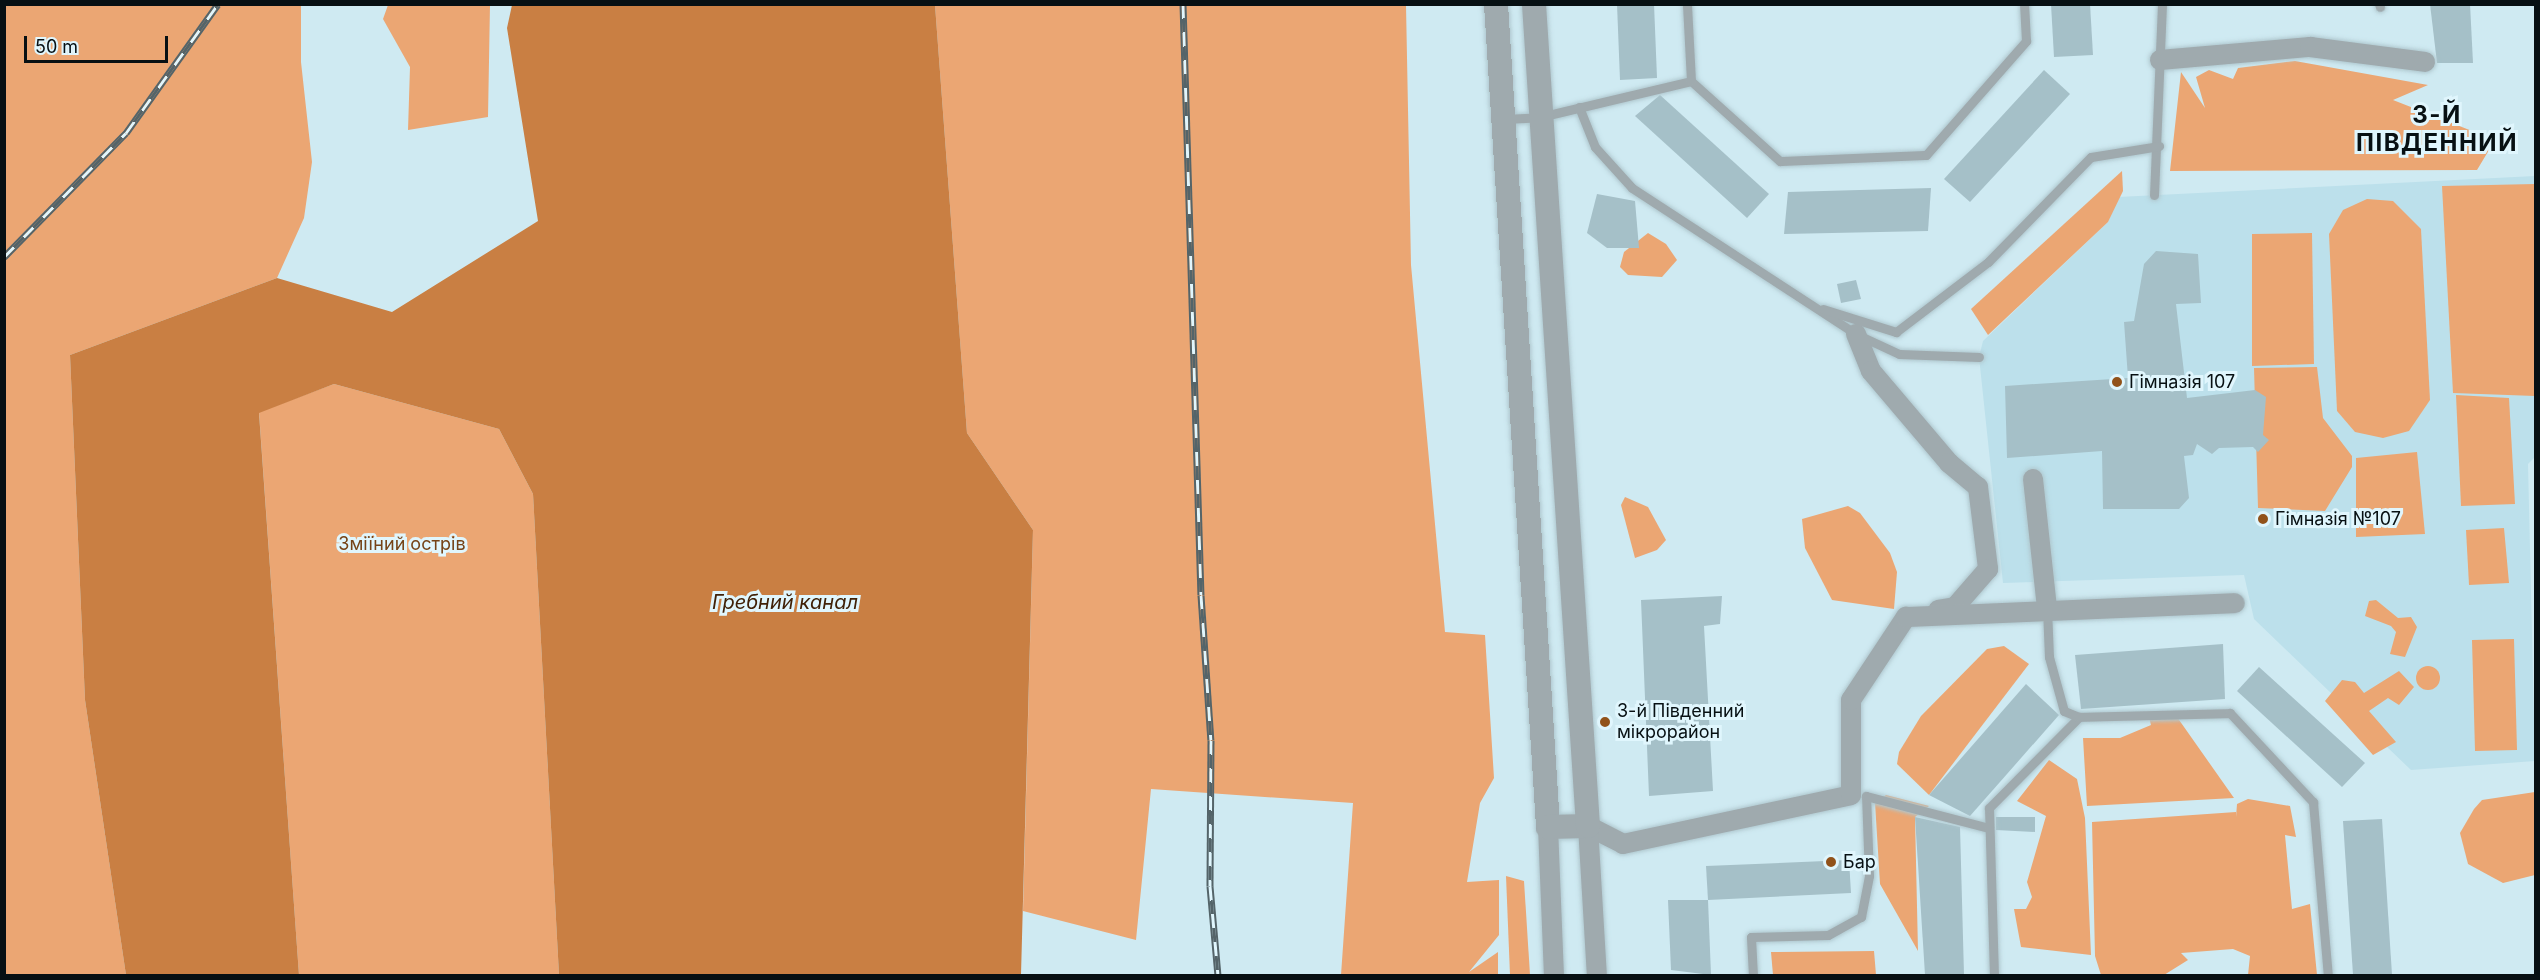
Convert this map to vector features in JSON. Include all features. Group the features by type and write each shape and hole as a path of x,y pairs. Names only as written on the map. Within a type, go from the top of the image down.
{"street":[{"path":"1496,4 1548,826 1554,975"},
{"path":"1534,4 1597,975"},
{"path":"2160,60 2310,47 2425,62"},
{"path":"1548,826 1588,826 1623,844 1859,796 1851,700 1906,617 1954,607 1988,569 1978,487 1949,463 1871,371 1856,334"},
{"path":"2033,479 2047,607"},
{"path":"1906,617 2047,607 2235,603"}],"lane":[{"path":"1687,4 1691,81 1780,161 1926,155 2026,41 2024,4"},
{"path":"2154,195 2159,146 2162,4"},
{"path":"1502,119 1540,117 1691,81"},
{"path":"1579,106 1595,147 1632,188 1856,334 1899,354 1979,357"},
{"path":"1812,306 1896,332 1988,262 2091,157 2159,146"},
{"path":"2047,607 2049,657 2064,711 2079,717 2230,713 2313,802 2328,975"},
{"path":"1994,975 1989,808 2079,717"},
{"path":"1753,975 1751,937 1828,935 1861,917 1869,876 1859,796 1989,828"}],"shaded area":[{"name":"Гімназія №107","path":"2535,176 2536,456 2528,464 2535,761 2411,770 2254,619 2244,575 2003,583 1979,357 1983,341 2108,222 2118,197"}],"green space":[{"path":"5,5 301,5 301,62 312,162 304,218 277,278 70,355 85,700 126,975 5,976"},
{"path":"388,5 490,5 488,117 408,130 410,67 383,19"},
{"path":"935,5 1406,5 1411,265 1445,632 1485,635 1494,778 1480,803 1467,882 1499,880 1499,935 1469,972 1498,952 1498,975 1341,975 1353,803 1151,789 1136,940 1023,911 1033,530 967,433"},
{"path":"2295,61 2428,85 2393,100 2495,140 2477,170 2170,171 2181,72 2205,108 2196,77 2209,70 2233,79 2238,68"},
{"path":"2122,171 2123,191 2108,222 1988,335 1971,309"},
{"path":"2535,184 2535,396 2453,393 2442,186"},
{"path":"2367,199 2393,201 2421,229 2430,400 2409,431 2383,438 2355,432 2337,411 2329,234 2343,210"},
{"path":"1648,233 1666,244 1677,260 1662,277 1628,275 1620,267 1624,252"},
{"path":"2312,233 2314,364 2252,366 2252,234"},
{"path":"2317,367 2323,418 2352,456 2352,467 2325,511 2258,508 2254,368"},
{"name":"Зміїний острів","path":"334,384 499,429 533,494 559,975 299,975 259,412"},
{"path":"2456,395 2509,398 2515,504 2461,506"},
{"path":"2417,452 2425,534 2356,537 2356,458"},
{"path":"1625,497 1648,507 1666,540 1657,550 1635,558 1621,505"},
{"path":"1848,506 1860,513 1890,553 1897,572 1894,609 1832,600 1805,548 1802,519"},
{"path":"2504,528 2509,583 2469,585 2466,530"},
{"path":"2376,600 2398,618 2411,617 2417,627 2405,657 2390,654 2396,632 2391,626 2365,616 2369,601"},
{"path":"2514,639 2517,750 2475,751 2472,640"},
{"path":"2004,646 2029,664 1929,795 1897,764 1899,752 1921,716 1987,649"},
{"path":"2428,666 2437,669 2440,678 2437,687 2428,690 2419,687 2416,678 2419,669"},
{"path":"2399,671 2414,687 2399,705 2388,698 2369,711 2396,742 2373,755 2325,701 2342,680 2355,682 2364,693"},
{"path":"2149,717 2177,717 2234,798 2087,806 2083,738 2120,738 2151,725"},
{"path":"2049,760 2077,779 2085,818 2091,955 2021,947 2014,909 2026,909 2032,897 2027,882 2046,816 2017,801"},
{"path":"2535,792 2535,875 2503,883 2468,864 2460,833 2482,800"},
{"path":"1886,795 1929,806 1915,817 1918,951 1880,884 1875,803"},
{"path":"2248,799 2290,806 2296,837 2285,835 2292,909 2310,904 2317,975 2248,975 2250,956 2233,949 2181,953 2188,960 2164,975 2101,975 2095,956 2092,822 2236,812 2236,817 2237,804"},
{"path":"1506,876 1524,881 1530,975 1510,975"},
{"path":"1874,951 1876,975 1773,975 1771,952"}],"water":[{"name":"Гребний канал","path":"512,5 935,5 967,433 1033,530 1021,975 559,975 533,494 499,429 334,384 259,413 299,975 126,975 85,700 70,355 277,278 392,312 538,221 507,28"}],"building":[{"path":"1617,4 1654,4 1657,78 1620,80"},
{"path":"2051,4 2090,4 2093,55 2054,57"},
{"path":"2430,4 2470,4 2473,63 2437,63"},
{"path":"2044,70 2070,94 1970,202 1944,179"},
{"path":"1660,95 1769,194 1747,218 1635,116"},
{"path":"1931,188 1928,231 1784,234 1788,192"},
{"path":"1597,194 1635,201 1639,248 1607,248 1587,233"},
{"name":"Гімназія 107","path":"2156,251 2198,254 2201,303 2176,304 2187,398 2255,390 2266,397 2263,435 2269,440 2258,452 2253,447 2219,448 2212,454 2197,444 2193,455 2184,456 2189,498 2179,509 2103,509 2102,451 2007,458 2005,386 2128,378 2124,322 2134,321 2144,264"},
{"path":"1856,280 1861,299 1841,303 1837,284"},
{"path":"1722,596 1720,624 1704,626 1713,791 1649,796 1641,600"},
{"path":"2223,644 2225,699 2081,709 2075,655"},
{"path":"2259,667 2365,763 2342,787 2237,691"},
{"path":"2026,684 2059,715 1970,816 1929,795"},
{"path":"1915,817 1960,827 1964,975 1925,975"},
{"path":"1996,817 2035,817 2035,832 1996,830"},
{"path":"2382,819 2392,975 2353,975 2343,821"},
{"path":"1849,860 1851,893 1708,900 1706,866"},
{"path":"1668,900 1708,900 1711,975 1671,970"}],"railway":[{"path":"4,257 126,133 218,4"},
{"path":"1183,4 1201,595 1211,740 1210,886 1218,976"}],"place":[{"name":"Гімназія 107","path":"2117,382"},
{"name":"Гімназія №107","path":"2263,519"},
{"name":"3-й Південний мікрорайон","path":"1605,722"},
{"name":"Бар","path":"1831,862"}],"district":[{"name":"3-Й ПІВДЕННИЙ","path":"2437,129"}]}
